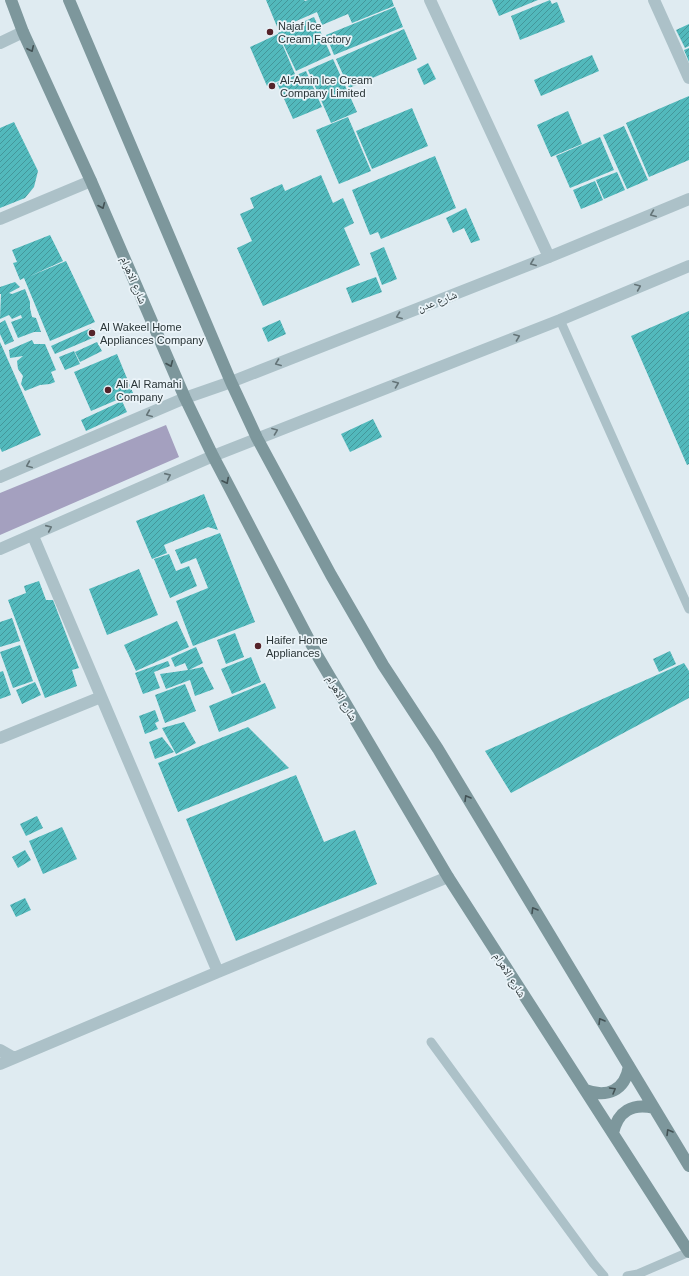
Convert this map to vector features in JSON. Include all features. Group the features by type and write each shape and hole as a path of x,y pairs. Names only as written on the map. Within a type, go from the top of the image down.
{"main road":[{"name":"شارع الاهرام","path":"11,0 23,32 91,181 184,398 316,655 448,877 689,1252"},
{"path":"69,0 231,382 257,438 331,575 383,666 438,749 689,1166"},
{"path":"585,1090 596,1094 607,1093 617,1088 625,1078 629,1066"},
{"path":"613,1133 615,1124 620,1116 627,1110 636,1106 654,1108"}],"street":[{"path":"430,0 549,257"},
{"path":"654,0 689,78"},
{"path":"0,43 23,32"},
{"path":"0,219 91,181"},
{"name":"شارع عدن","path":"0,477 184,398 231,382 549,257 689,199"},
{"path":"0,549 33,536 213,456 560,320 689,266"},
{"path":"33,536 218,972"},
{"path":"0,738 101,697"},
{"path":"0,1064 448,877"},
{"path":"0,1050 14,1058"}],"lane":[{"path":"560,320 689,609"},
{"path":"431,1042 604,1276"},
{"path":"627,1276 638,1274 689,1252"}],"shaded area":[{"path":"166,425 179,457 0,535 0,493"}],"building":[{"path":"266,0 392,0 394,6 352,23 348,14 322,25 317,12 278,29"},
{"path":"492,0 538,0 499,16"},
{"path":"550,0 552,4 557,2 565,22 520,40 511,16"},
{"path":"395,7 403,27 334,55 326,35"},
{"path":"314,17 331,55 296,71 278,33"},
{"path":"689,24 689,46 685,48 676,30"},
{"path":"404,29 417,59 349,88 336,59"},
{"path":"278,34 295,74 267,86 250,47"},
{"path":"689,48 689,62 684,50"},
{"path":"592,55 599,71 541,96 534,80"},
{"path":"333,59 357,112 331,123 308,70"},
{"path":"428,63 436,79 424,85 417,69"},
{"path":"306,71 322,107 293,119 277,83"},
{"path":"689,96 689,160 649,177 626,123"},
{"path":"412,108 428,146 372,169 356,131"},
{"path":"568,111 582,144 551,157 537,125"},
{"path":"348,117 371,171 339,184 316,130"},
{"path":"14,122 38,171 34,187 25,198 0,208 0,128"},
{"path":"624,126 648,180 627,189 603,135"},
{"path":"600,137 614,170 570,188 556,156"},
{"path":"435,156 456,208 381,239 378,232 370,235 352,190"},
{"path":"617,172 625,190 604,199 596,180"},
{"path":"321,175 333,203 343,198 354,223 344,228 360,265 263,306 237,248 252,241 240,214 254,208 250,198 282,184 285,191"},
{"path":"595,181 603,200 581,209 573,190"},
{"path":"466,208 480,240 471,243 464,228 453,233 446,218"},
{"path":"50,235 63,261 28,277 66,261 95,322 50,341 24,278 20,280 13,263 17,262 12,250"},
{"path":"384,247 397,279 382,285 370,253"},
{"path":"376,277 382,292 352,303 346,288"},
{"path":"15,282 20,287 9,293 12,294 25,289 30,302 32,317 36,318 41,332 34,332 18,338 11,322 22,318 21,315 12,319 9,315 0,319 0,287"},
{"path":"689,311 689,464 687,465 631,336"},
{"path":"5,320 14,341 5,345 0,334 0,323"},
{"path":"280,320 286,334 268,342 262,328"},
{"path":"91,328 95,337 55,354 51,346"},
{"path":"32,340 34,344 45,344 56,370 51,372 55,382 40,385 25,391 21,384 23,376 18,369 17,361 23,356 10,358 9,350"},
{"path":"0,342 41,435 2,452 0,448"},
{"path":"97,342 102,351 80,362 75,352"},
{"path":"74,351 80,364 65,370 59,357"},
{"path":"117,354 133,393 91,411 74,372"},
{"path":"122,401 127,412 86,431 81,420"},
{"path":"373,419 382,437 350,452 341,434"},
{"path":"204,494 218,530 208,527 164,545 167,553 152,559 136,521"},
{"path":"220,533 255,622 193,646 176,601 208,588 196,558 181,564 175,550"},
{"path":"169,554 176,571 189,566 197,586 170,598 154,559"},
{"path":"139,569 158,615 107,635 89,589"},
{"path":"39,581 46,600 53,600 79,668 72,670 77,686 45,698 8,600 26,593 24,586"},
{"path":"12,618 20,641 0,647 0,622"},
{"path":"177,621 189,647 136,671 124,645"},
{"path":"235,633 244,657 226,664 217,640"},
{"path":"20,645 33,681 13,688 0,652"},
{"path":"196,647 203,663 189,670 203,667 214,689 195,696 190,680 166,689 160,674 188,670 185,663 175,667 171,658"},
{"path":"670,651 676,664 659,672 653,659"},
{"path":"251,657 261,682 232,694 221,669"},
{"path":"168,661 170,666 154,672 160,688 143,694 135,673"},
{"path":"684,663 689,671 689,698 511,793 485,751"},
{"path":"3,671 11,695 0,699 0,672"},
{"path":"35,682 41,695 22,704 16,690"},
{"path":"265,683 276,708 219,732 209,706"},
{"path":"185,684 196,711 165,723 155,695"},
{"path":"155,710 159,721 155,723 158,729 145,734 139,716"},
{"path":"184,722 196,743 176,754 162,728"},
{"path":"248,727 289,768 178,812 158,763"},
{"path":"162,737 174,752 155,759 149,742"},
{"path":"296,775 324,842 355,830 377,884 236,941 186,819"},
{"path":"37,816 43,828 26,836 20,824"},
{"path":"62,827 77,859 43,874 29,841"},
{"path":"25,850 31,860 18,868 12,857"},
{"path":"25,898 31,910 16,917 10,905"}],"place":[{"name":"Najaf Ice Cream Factory","path":"270,32"},
{"name":"Al-Amin Ice Cream Company Limited","path":"272,86"},
{"name":"Al Wakeel Home Appliances Company","path":"92,333"},
{"name":"Ali Al Ramahi Company","path":"108,390"},
{"name":"Haifer Home Appliances","path":"258,646"}]}
